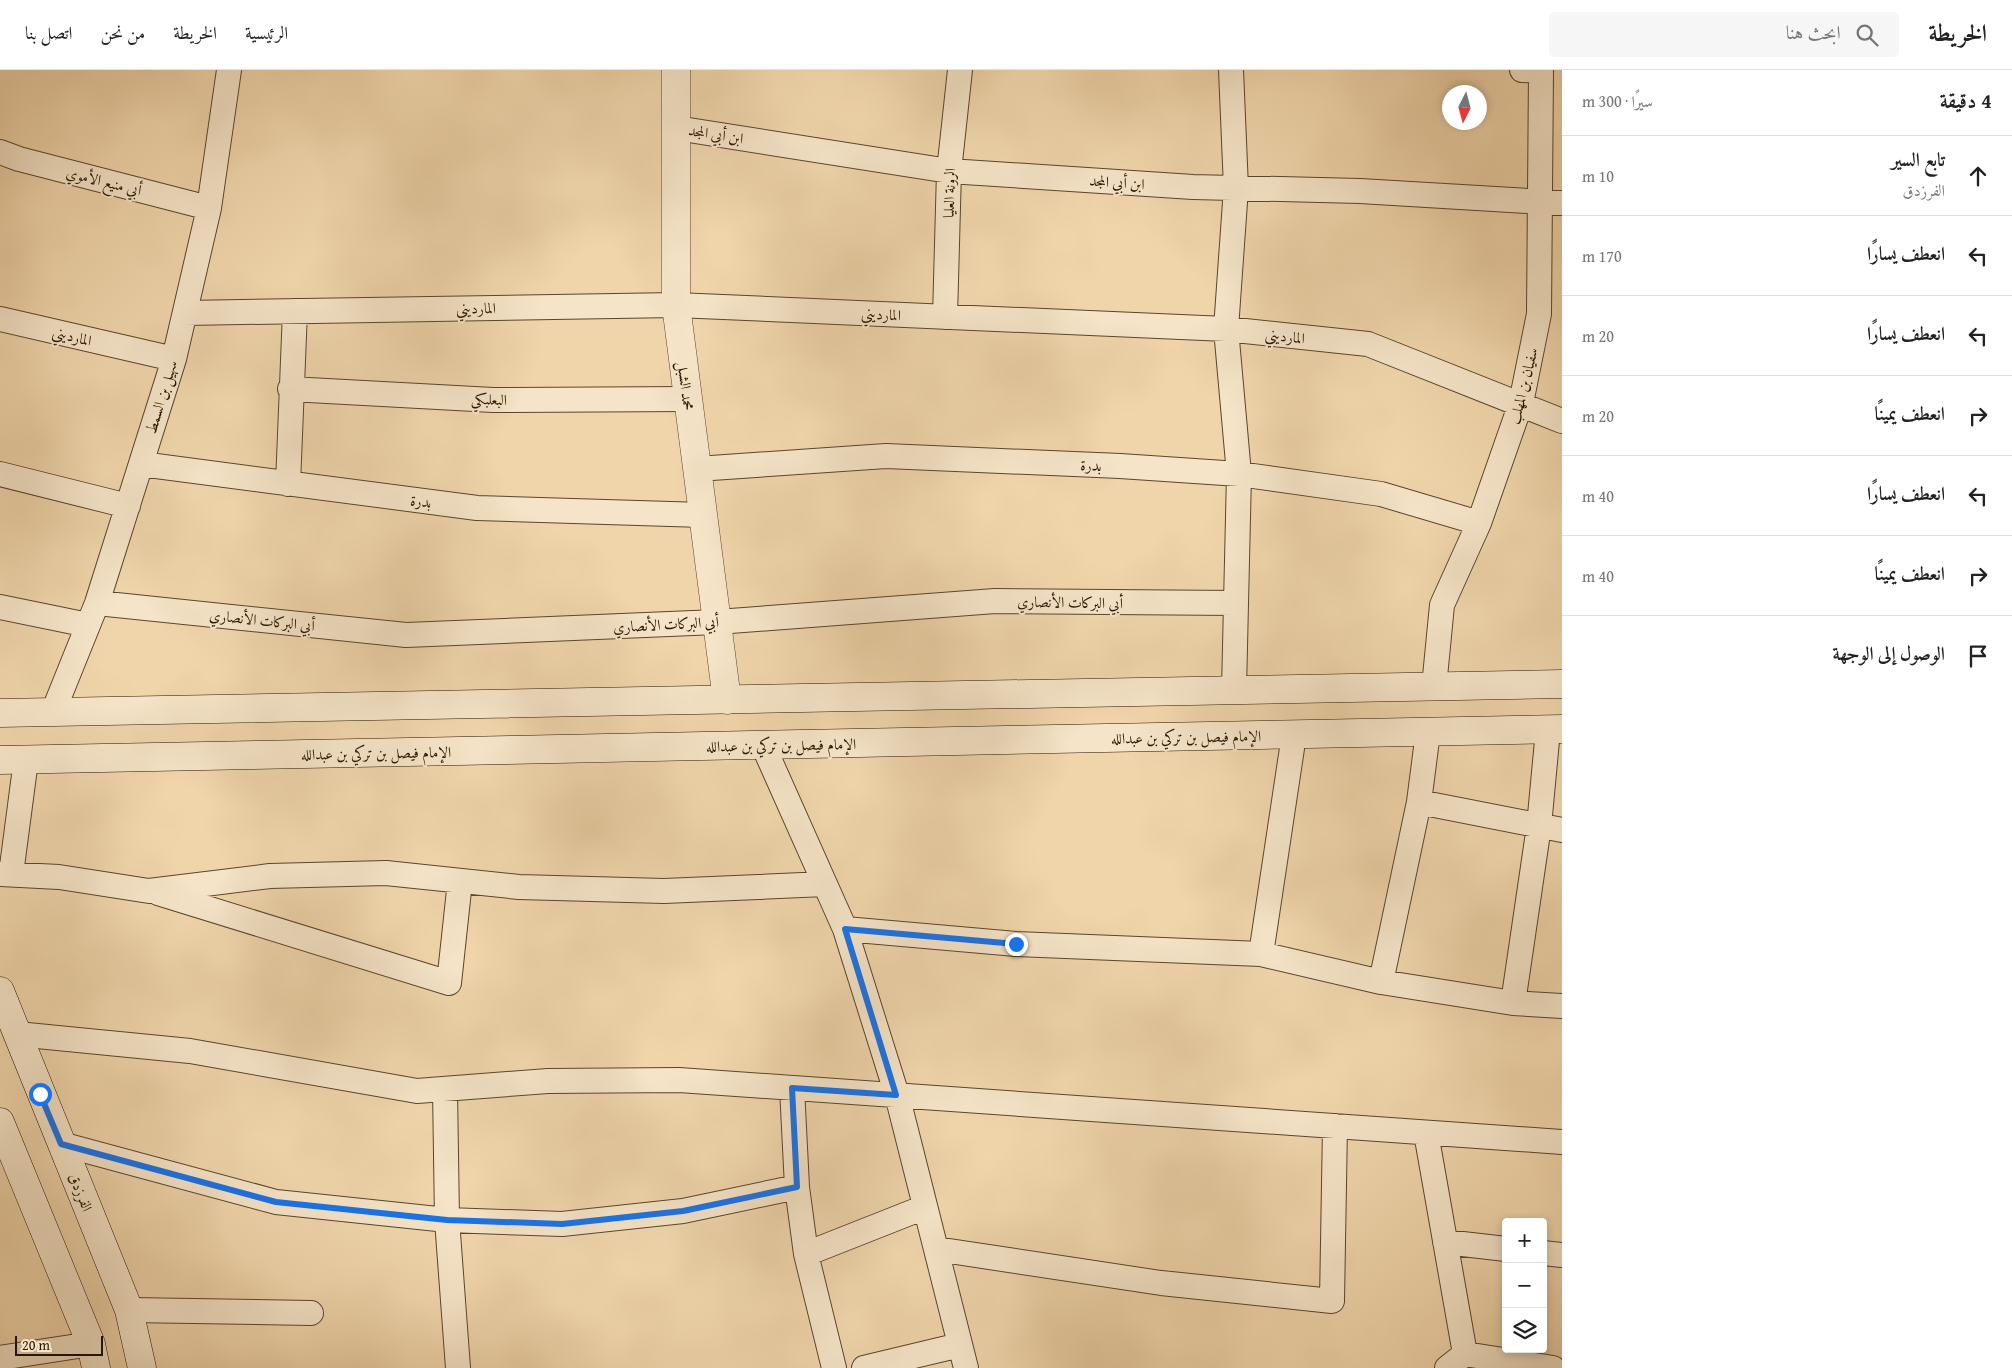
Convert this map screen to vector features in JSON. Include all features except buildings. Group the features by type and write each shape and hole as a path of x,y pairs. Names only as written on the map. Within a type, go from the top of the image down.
{"main road":[{"name":"محمد الشبل","path":"676,70 676,305 727,700"},
{"path":"0,713 1562,684"},
{"name":"الإمام فيصل بن تركي بن عبدالله","path":"13,760 1555,730"},
{"name":"الفرزدق","path":"0,991 129,1310 142,1368"},
{"path":"0,1122 9,1164 94,1356"}],"street":[{"name":"سهيل بن السمط","path":"53,712 97,603 174,359 209,208 229,70"},
{"name":"الرونة العليا","path":"945,317 949,171 960,70"},
{"path":"1231,70 1236,188 1226,329 1239,474 1234,690"},
{"name":"سفيان بن المهلب","path":"1434,687 1442,605 1479,523 1521,404 1540,314 1552,202 1532,71"},
{"name":"ابن أبي المجد","path":"676,128 949,171 1193,187 1360,191 1552,202"},
{"name":"أبي منيع الأموي","path":"0,152 19,160 209,208"},
{"name":"المارديني","path":"185,312 676,305 1226,329 1368,344 1562,421"},
{"path":"288,484 290,389 295,311"},
{"name":"المارديني","path":"0,319 174,359"},
{"name":"البعلبكي","path":"290,389 493,400 688,399"},
{"name":"بدرة","path":"697,469 886,456 1239,474 1381,494 1479,523"},
{"name":"بدرة","path":"141,464 477,508 703,515"},
{"path":"0,474 128,506"},
{"name":"أبي البركات الأنصاري","path":"97,603 406,635 717,622 996,601 1236,603"},
{"path":"0,607 88,625"},
{"path":"1513,1003 1555,730"},
{"path":"1381,982 1419,802 1428,732"},
{"path":"1261,954 1294,735"},
{"path":"763,745 845,929 896,1095 966,1368"},
{"path":"13,760 6,874 59,877 149,891 449,983 460,881"},
{"path":"1419,802 1562,830"},
{"path":"149,891 270,876 386,873 519,887 664,891 825,884"},
{"path":"845,929 1016,944 1261,954 1381,982 1513,1003 1562,1006"},
{"path":"17,1034 190,1051 417,1091 548,1082 679,1080 1562,1142"},
{"path":"792,1088 797,1187 806,1254 834,1368"},
{"path":"445,1089 447,1220 458,1368"},
{"path":"936,1249 1161,1284 1332,1301 1335,1126"},
{"path":"1426,1133 1446,1242 1456,1361 1553,1368"},
{"path":"61,1144 276,1202 447,1220 562,1224 683,1211 797,1187"},
{"path":"806,1254 925,1207"},
{"path":"1446,1242 1502,1249"},
{"path":"1547,1253 1562,1255"},
{"path":"129,1310 311,1313"},
{"path":"864,1368 960,1345"},
{"path":"0,1358 94,1356"}],"route":[{"path":"40,1094 61,1144 276,1202 447,1220 562,1224 683,1211 797,1187 792,1088 896,1095 845,929 1016,944"}]}
